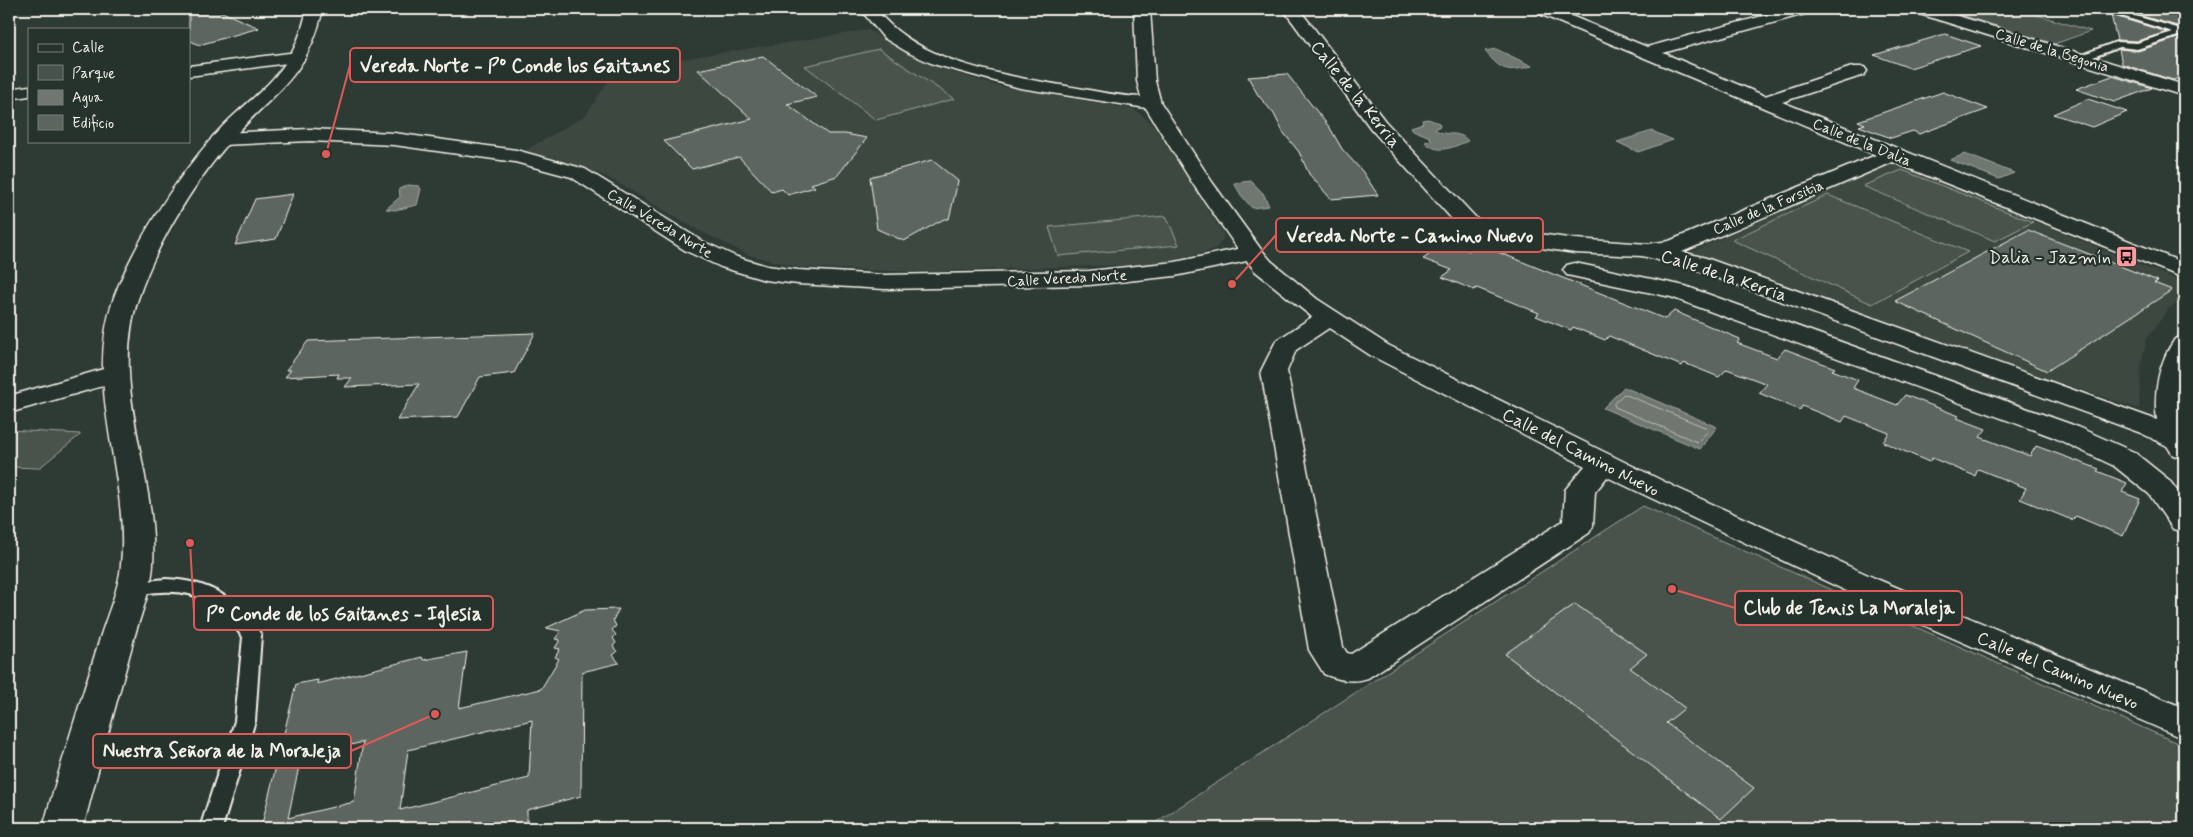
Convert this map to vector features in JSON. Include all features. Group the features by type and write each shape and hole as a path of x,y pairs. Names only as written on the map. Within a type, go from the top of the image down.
{"street":[{"path":"63,828 132,588 138,558 138,522 114,374 115,342 121,317 138,269 177,202 221,139 276,85 297,57 304,45 315,9"},
{"path":"868,9 893,37 933,58 998,78 1122,102 1150,99"},
{"name":"Calle del Camino Nuevo","path":"1142,9 1150,99 1203,184 1252,253 1280,281 1329,317 1379,350 1602,464 1868,588 2184,724"},
{"name":"Calle de la Kerria","path":"1291,9 1378,124 1470,225 1517,238 1575,246 1642,250 1698,264 1729,281 2151,427 2181,445"},
{"name":"Calle de la Dalia","path":"1541,9 1893,155 2184,271"},
{"path":"1645,53 1806,9"},
{"name":"Calle de la Begonia","path":"1920,9 2184,91"},
{"path":"190,71 297,57"},
{"path":"1764,102 1858,71"},
{"path":"9,94 28,91"},
{"name":"Calle Vereda Norte","path":"221,139 310,135 394,139 516,156 578,174 694,246 729,262 765,273 798,278 901,282 1122,276 1174,269 1252,253"},
{"name":"Calle de la Forsitia","path":"1642,250 1673,248 1893,155"},
{"path":"1575,270 1662,287 1759,320 2063,431 2124,459 2159,487 2184,522"},
{"path":"1662,287 1729,281 1759,320"},
{"path":"1329,317 1285,346 1274,371 1326,650 1336,665 1356,668 1578,526 1580,490 1602,464"},
{"path":"2181,445 2169,410 2173,370 2184,344"},
{"path":"9,405 114,374"}],"lane":[{"path":"2079,58 2119,44 2137,46 2182,32 2103,9"},
{"path":"132,588 160,584 203,591 220,600 252,635 245,721 211,828"}],"shaded area":[{"path":"869,30 911,55 945,70 994,85 1133,109 1151,122 1223,233 1223,239 1216,248 1204,253 1155,264 914,272 797,267 749,255 698,230 606,176 556,158 525,151 586,115 616,69"},
{"path":"1890,161 2184,283 2184,300 2169,308 2147,338 2141,365 2139,409 1879,322 1688,254"}],"green space":[{"path":"1942,9 2017,9 2091,31 2054,44"},
{"path":"879,49 954,99 876,120 805,66"},
{"path":"1902,170 2033,222 1995,241 1863,186"},
{"path":"1828,195 1968,252 1872,304 1732,240"},
{"path":"1166,216 1179,245 1058,256 1049,227"},
{"path":"9,430 80,435 39,468 9,467"},
{"path":"1643,506 2184,746 2184,828 1147,828"}],"water":[{"path":"1496,49 1532,66 1517,69 1501,67 1485,51"},
{"path":"1428,119 1439,123 1440,126 1435,129 1439,132 1460,135 1468,141 1446,149 1430,146 1425,142 1431,140 1430,137 1413,130 1411,127 1423,123 1422,120"},
{"path":"1652,131 1673,140 1638,152 1617,142"},
{"path":"1965,154 2014,173 1999,179 1950,160"},
{"path":"1251,181 1263,193 1269,206 1252,208 1234,183"},
{"path":"408,185 419,186 421,189 417,205 395,210 386,209 400,197 399,189"},
{"path":"1624,387 1717,427 1700,449 1603,408"}],"building":[{"path":"215,9 259,28 199,45 190,40 189,12"},
{"path":"2117,9 2184,9 2184,28"},
{"path":"2111,15 2167,32 2137,41 2117,40"},
{"path":"1945,34 1981,46 1910,68 1874,55"},
{"path":"2184,36 2184,76 2173,80 2122,64 2119,49 2138,51"},
{"path":"763,56 817,97 787,104 828,134 845,134 867,138 837,176 811,184 815,187 788,195 782,189 772,192 739,157 692,169 664,141 752,119 698,70"},
{"path":"1287,74 1330,128 1342,149 1362,171 1378,195 1331,199 1309,174 1299,152 1283,132 1274,114 1258,95 1248,77"},
{"path":"2112,76 2152,88 2114,102 2076,89"},
{"path":"1943,92 1988,109 1919,134 1913,131 1891,138 1859,126 1865,124 1858,121"},
{"path":"2088,99 2127,112 2092,127 2053,114"},
{"path":"932,160 958,181 949,219 944,219 904,241 877,229 870,177"},
{"path":"293,194 276,239 235,245 255,199"},
{"path":"2028,230 2158,281 2154,283 2172,290 2047,371 1895,301"},
{"path":"1447,242 1469,251 1478,244 1665,319 1674,311 1740,339 1737,343 1777,358 1785,349 1835,368 1832,370 1858,380 1853,388 1897,405 1905,395 1959,416 1957,418 1986,429 1980,437 2030,456 2036,446 2099,469 2097,471 2127,483 2122,492 2140,499 2123,536 2076,516 2072,520 2020,499 2026,488 1978,469 1975,476 1932,458 1929,462 1883,442 1889,433 1846,416 1842,422 1802,406 1800,410 1759,393 1767,384 1727,369 1719,377 1684,363 1682,366 1609,336 1605,340 1573,327 1571,330 1536,316 1539,313 1477,288 1474,290 1442,277 1452,270 1423,259"},
{"path":"535,333 514,373 480,377 458,417 397,420 419,384 345,387 352,378 337,378 339,374 285,377 291,370 286,370 308,341"},
{"path":"1575,604 1647,654 1630,668 1685,708 1666,723 1754,788 1721,819 1505,654"},
{"path":"619,609 613,620 616,626 612,630 616,635 613,638 616,643 613,646 617,652 613,655 619,663 582,672 581,796 527,810 527,828 261,828 296,684 318,680 317,684 422,657 423,660 467,652 459,708 541,689 559,659 555,657 560,649 555,648 560,640 555,639 561,631 546,628 585,610","holes":["532,720 529,778 400,810 408,750","363,742 354,802 288,818 301,757"]}],"place":[{"name":"Vereda Norte - Pº Conde los Gaitanes","path":"326,154"},
{"name":"Dalia - Jazmín","path":"2127,257"},
{"name":"Vereda Norte - Camino Nuevo","path":"1232,284"},
{"name":"Pº Conde de los Gaitanes - Iglesia","path":"190,543"},
{"name":"Club de Tenis La Moraleja","path":"1672,589"},
{"name":"Nuestra Señora de la Moraleja","path":"435,714"}]}
